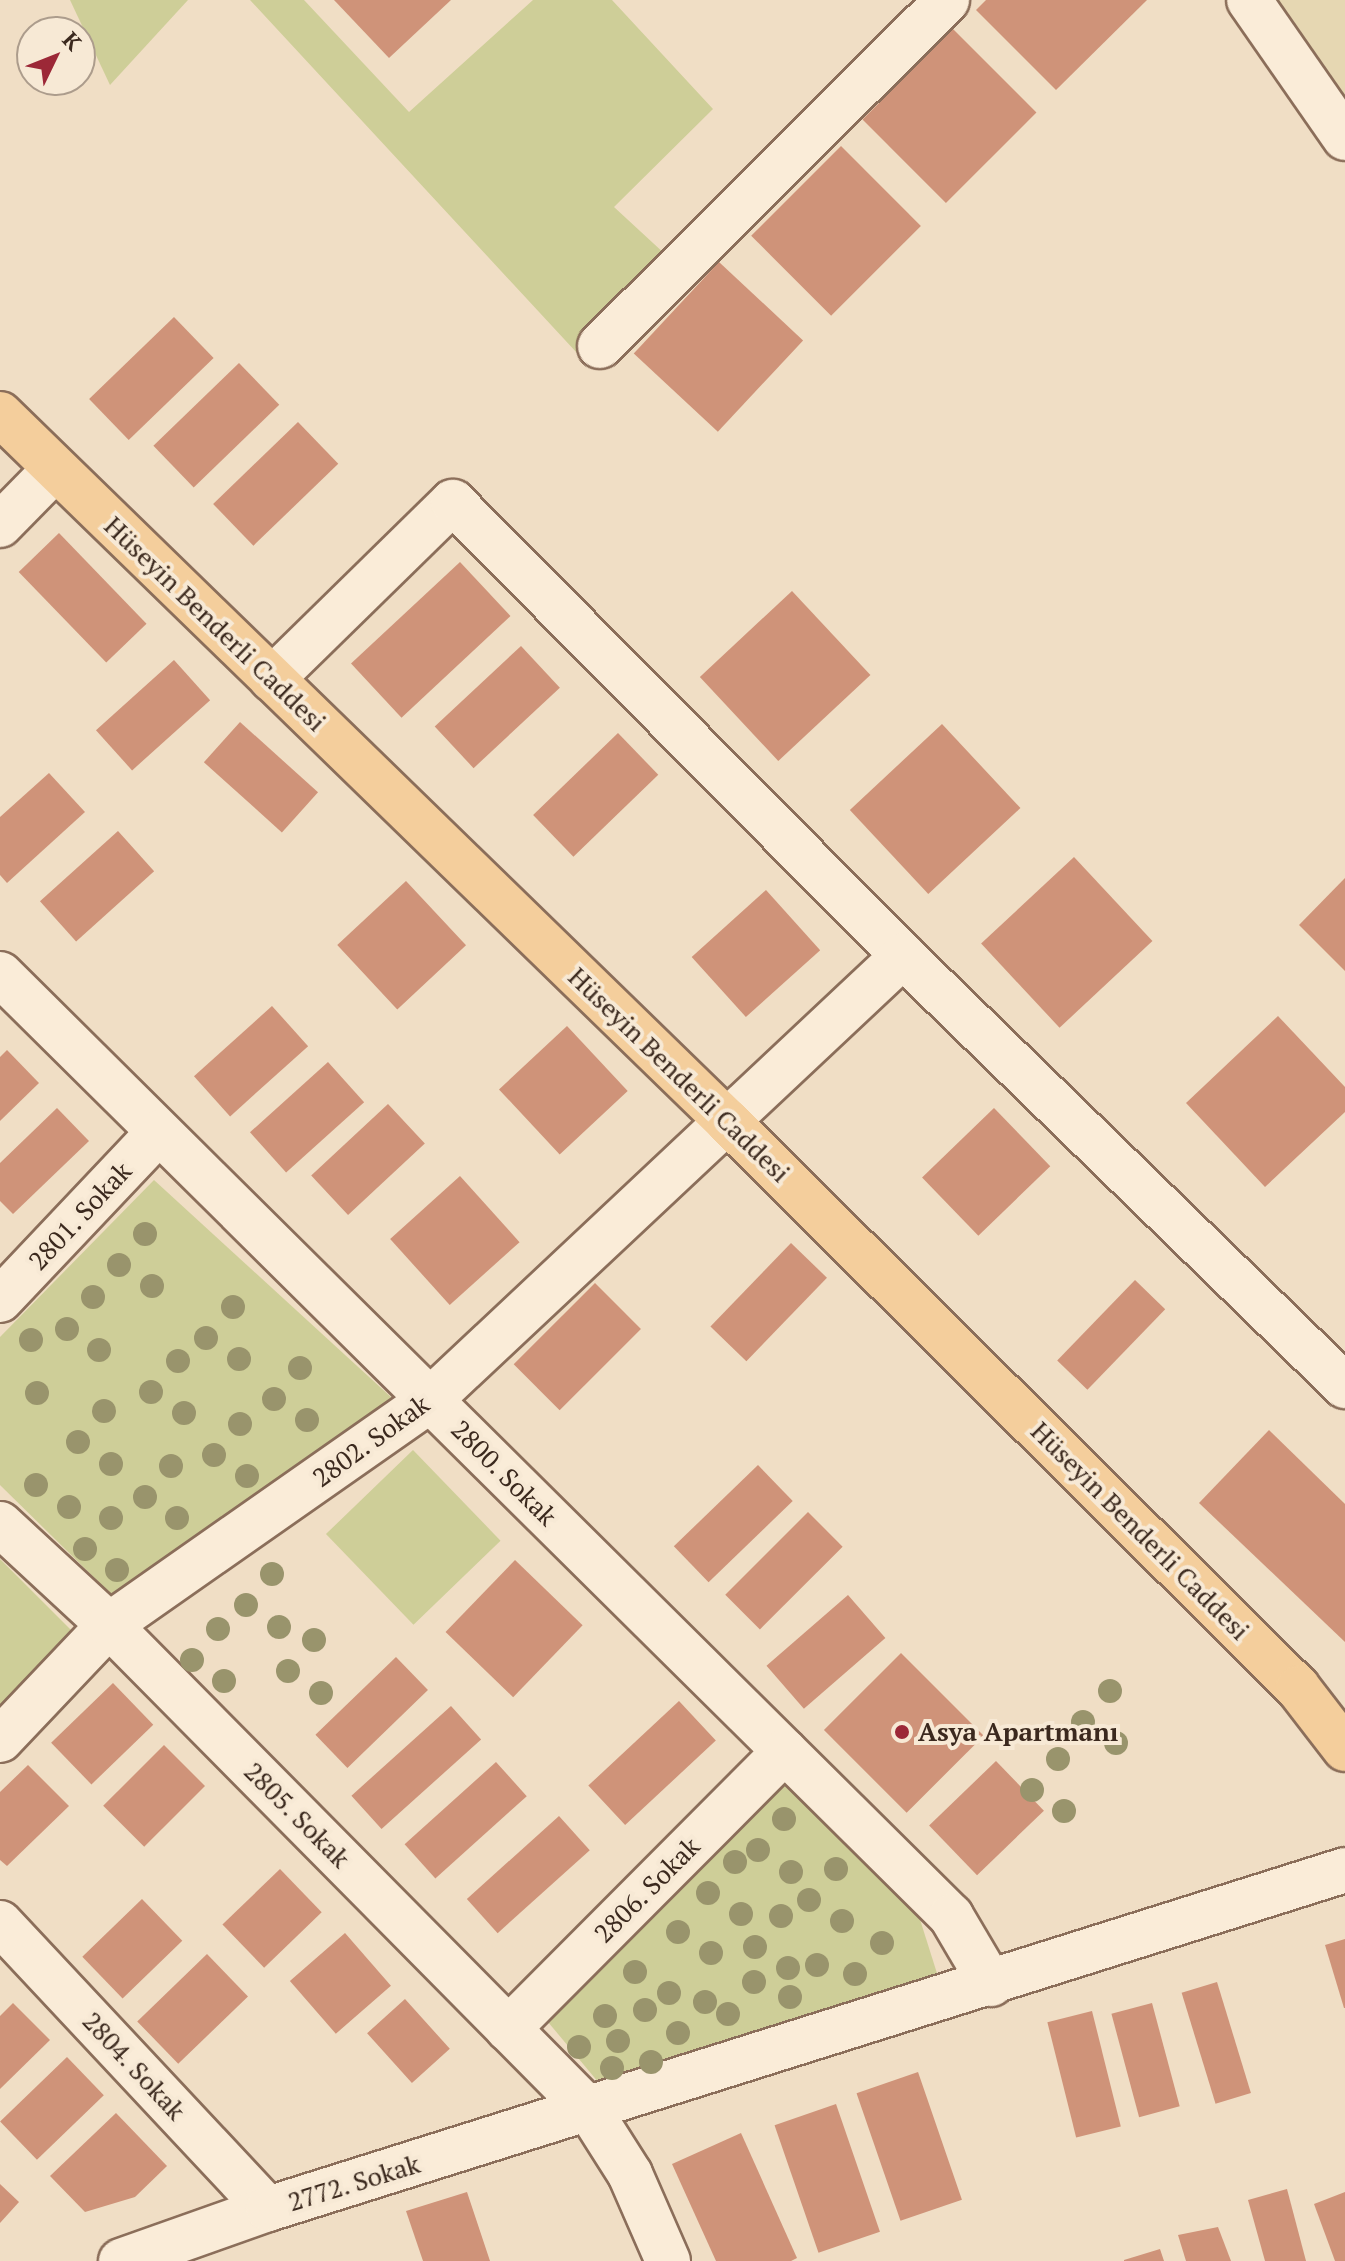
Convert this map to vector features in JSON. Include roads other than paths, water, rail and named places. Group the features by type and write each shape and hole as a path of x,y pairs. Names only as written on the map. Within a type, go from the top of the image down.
{"main road":[{"name":"Hüseyin Benderli Caddesi","path":"0,414 728,1122 1298,1688 1345,1749"}],"street":[{"path":"600,346 947,0"},
{"path":"1249,0 1345,138"},
{"path":"0,525 55,469"},
{"path":"272,679 453,502 903,956 1345,1386"},
{"name":"2802. Sokak","path":"0,1740 109,1625 430,1400 903,956"},
{"name":"2800. Sokak","path":"0,974 951,1916 991,1984"},
{"name":"2801. Sokak","path":"0,1300 159,1132"},
{"name":"2805. Sokak","path":"0,1524 109,1625 590,2111 630,2174 668,2261"},
{"name":"2806. Sokak","path":"508,2029 785,1751"},
{"name":"2772. Sokak","path":"121,2261 268,2209 590,2111 1345,1870"},
{"name":"2804. Sokak","path":"0,1923 268,2209"}],"place":[{"name":"Asya Apartmanı","path":"902,1732"}]}
